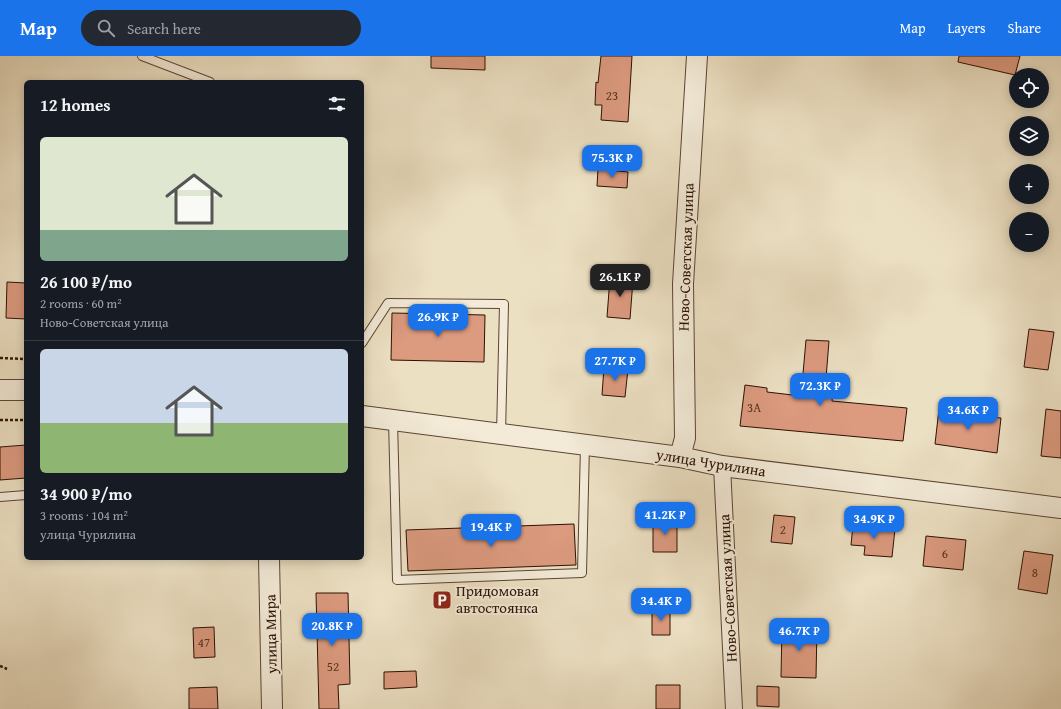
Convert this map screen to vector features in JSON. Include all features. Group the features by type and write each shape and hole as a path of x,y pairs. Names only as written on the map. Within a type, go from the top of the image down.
{"street":[{"name":"Ново-Советская улица","path":"680,457 685,438 683,284 697,56"},
{"path":"0,390 24,390"},
{"name":"улица Чурилина","path":"364,416 680,457 722,466 1061,508"},
{"name":"Ново-Советская улица","path":"722,466 734,709"},
{"name":"улица Мира","path":"270,560 272,709"}],"lane":[{"path":"142,56 205,80"},
{"path":"364,339 388,303 504,304 501,434"},
{"path":"393,420 397,580 582,572 585,444"},
{"path":"0,497 24,495"}],"path":[{"path":"0,358 24,359"},
{"path":"0,420 24,420"},
{"path":"0,666 8,669"}],"building":[{"path":"431,56 485,56 485,70 431,68"},
{"path":"601,56 632,56 628,122 601,120 602,105 595,105 596,82 598,83"},
{"path":"959,56 1020,56 1017,68 1009,68 1009,74 958,62"},
{"path":"598,169 628,172 627,188 597,186"},
{"path":"610,278 633,280 630,319 607,317"},
{"path":"7,282 24,283 24,319 6,318"},
{"path":"392,313 485,315 484,362 391,360"},
{"path":"1029,329 1054,332 1048,370 1024,367"},
{"path":"806,340 829,341 825,391 833,391 832,401 907,408 903,441 740,426 745,385 767,388 767,392 801,396"},
{"path":"604,367 628,369 625,397 602,395"},
{"path":"939,409 964,412 963,414 1001,418 997,453 935,444"},
{"path":"1046,409 1061,411 1061,458 1041,456"},
{"path":"24,445 24,478 0,480 0,447"},
{"path":"774,515 795,517 792,544 771,542"},
{"path":"653,521 677,521 677,552 653,552"},
{"path":"574,524 576,565 408,571 406,530"},
{"path":"853,525 895,529 892,557 864,555 865,546 851,545"},
{"path":"926,536 966,540 963,570 923,566"},
{"path":"1024,551 1053,555 1047,594 1018,589"},
{"path":"316,593 348,593 350,684 338,685 339,709 319,709"},
{"path":"652,609 670,609 670,635 652,635"},
{"path":"782,626 817,627 816,678 781,677"},
{"path":"214,627 215,657 194,658 193,628"},
{"path":"416,671 417,687 384,689 384,672"},
{"path":"656,685 680,685 680,709 656,709"},
{"path":"757,686 779,687 779,707 757,706"},
{"path":"217,687 218,709 189,709 189,688"}],"place":[{"name":"Придомовая автостоянка","path":"442,600"}]}
